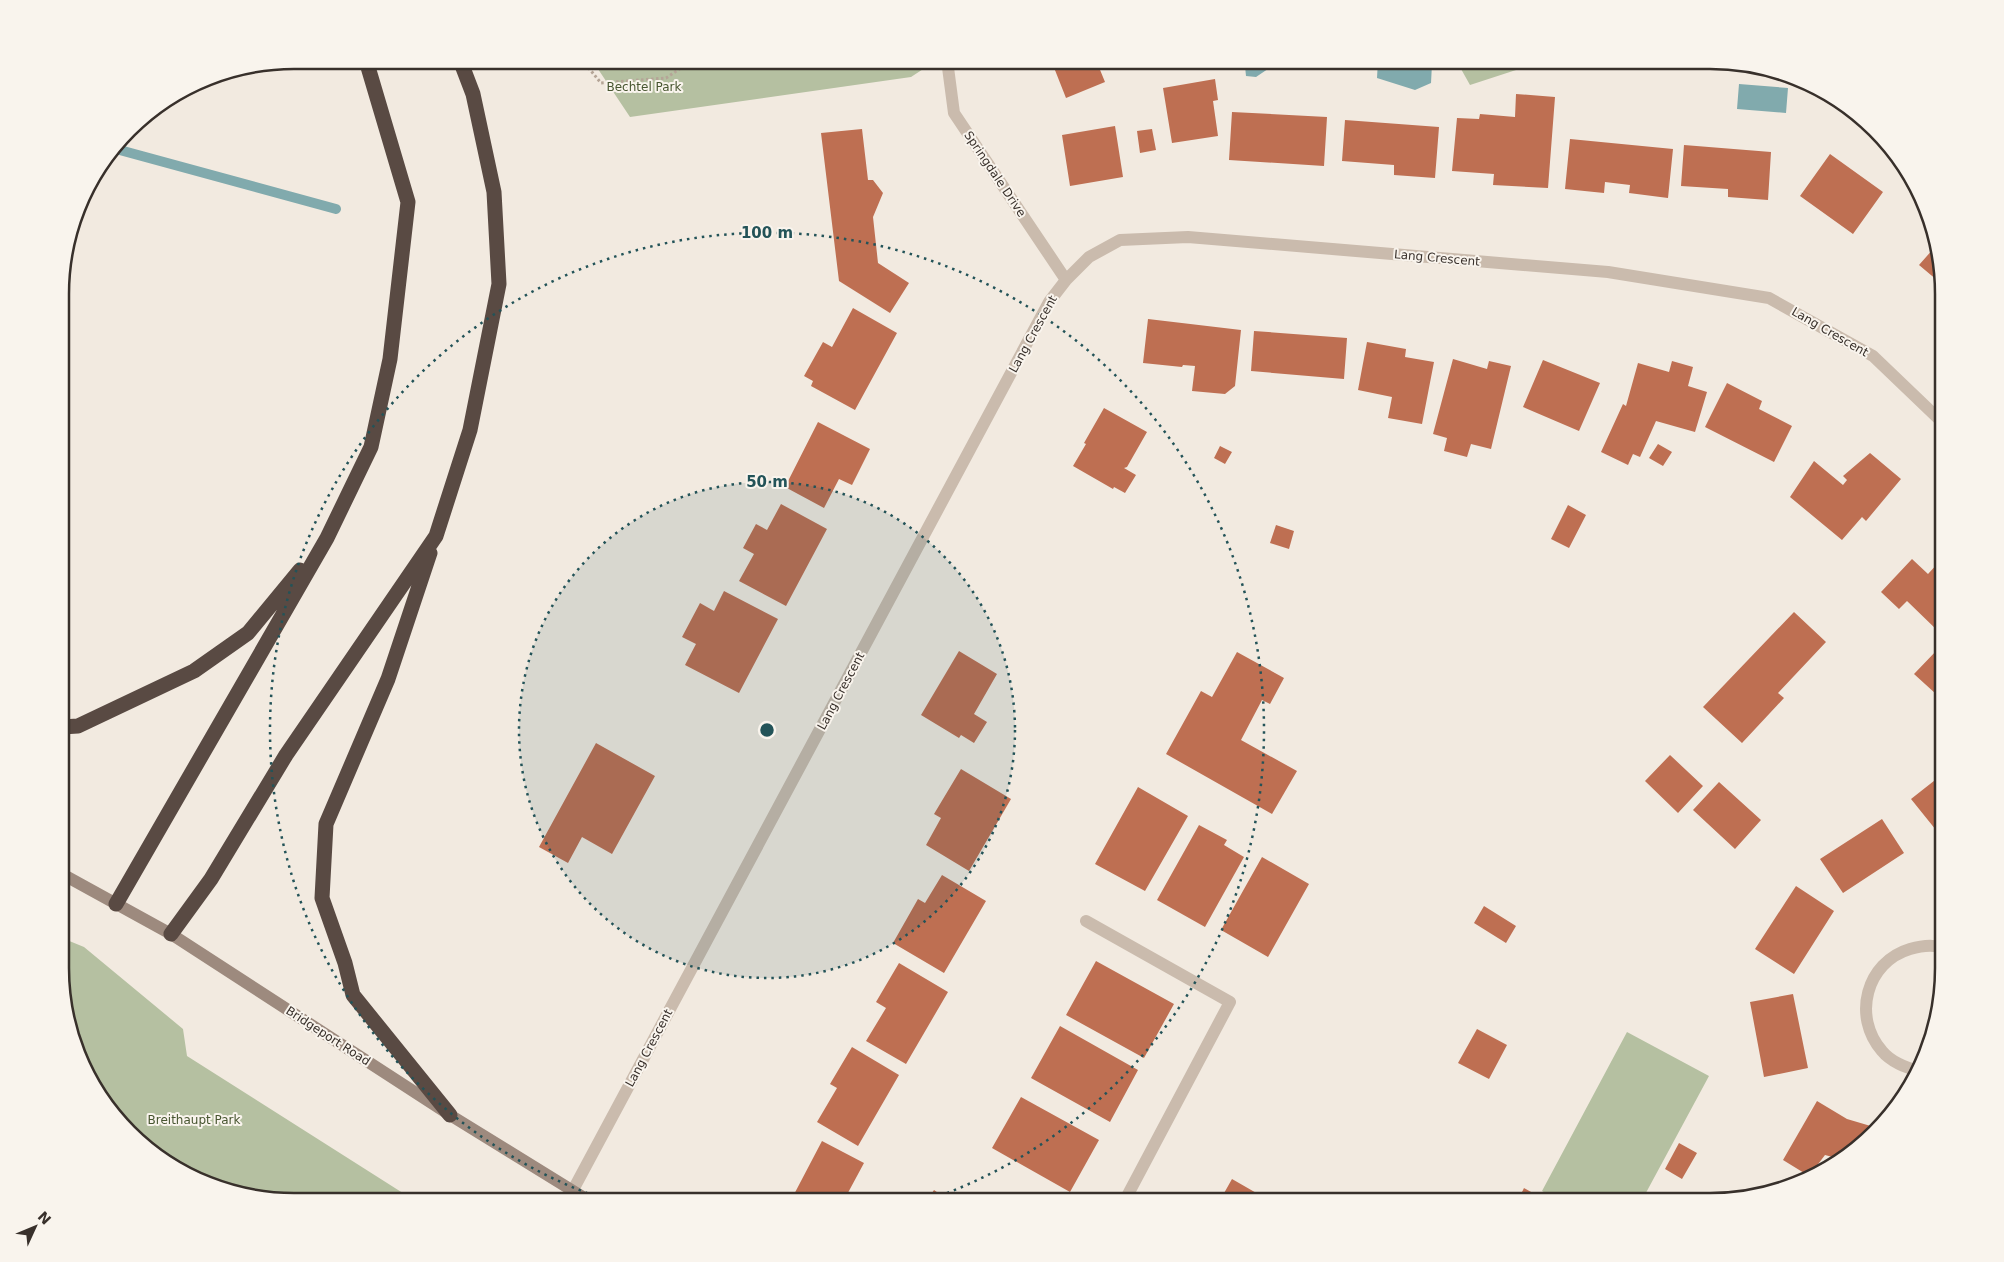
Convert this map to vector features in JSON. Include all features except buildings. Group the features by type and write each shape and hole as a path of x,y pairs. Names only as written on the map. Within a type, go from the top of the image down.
{"highway":[{"path":"116,904 327,538 371,447 390,359 408,202 369,69"},
{"path":"450,1115 353,995 345,963 322,898 326,824 388,679 436,536 470,430 500,284 494,192 473,94 463,69"},
{"path":"171,934 211,879 286,755 436,536"},
{"path":"69,727 78,726 194,671 248,633 327,538"}],"main road":[{"name":"Bridgeport Road","path":"69,878 171,934 450,1115 578,1193"}],"street":[{"name":"Springdale Drive","path":"948,69 954,113 1066,280"},
{"name":"Lang Crescent","path":"573,1190 1049,302 1066,280 1088,257 1120,240 1188,237 1608,272 1768,298 1873,356 1935,415"},
{"path":"1086,921 1230,1002 1129,1193"},
{"path":"1912,1069 1898,1064 1882,1051 1868,1027 1865,1002 1871,983 1880,968 1900,952 1918,946 1935,947"}],"path":[{"path":"589,69 601,83 666,78 680,69"}],"green space":[{"name":"Bechtel Park","path":"598,69 923,69 911,77 630,117"},
{"path":"1461,69 1519,69 1470,85"},
{"name":"Breithaupt Park","path":"69,941 84,947 183,1029 187,1056 403,1193 279,1193 250,1189 235,1186 194,1170 157,1147 115,1105 99,1081 86,1054 76,1027 73,1012 69,983"},
{"path":"1627,1032 1709,1076 1646,1193 1545,1193 1542,1191"}],"water":[{"path":"1245,69 1268,69 1256,77 1246,76"},
{"path":"1378,69 1432,69 1431,83 1415,90 1377,78"},
{"path":"1739,84 1788,88 1786,113 1737,109"}],"waterway":[{"path":"121,150 336,209"}]}
